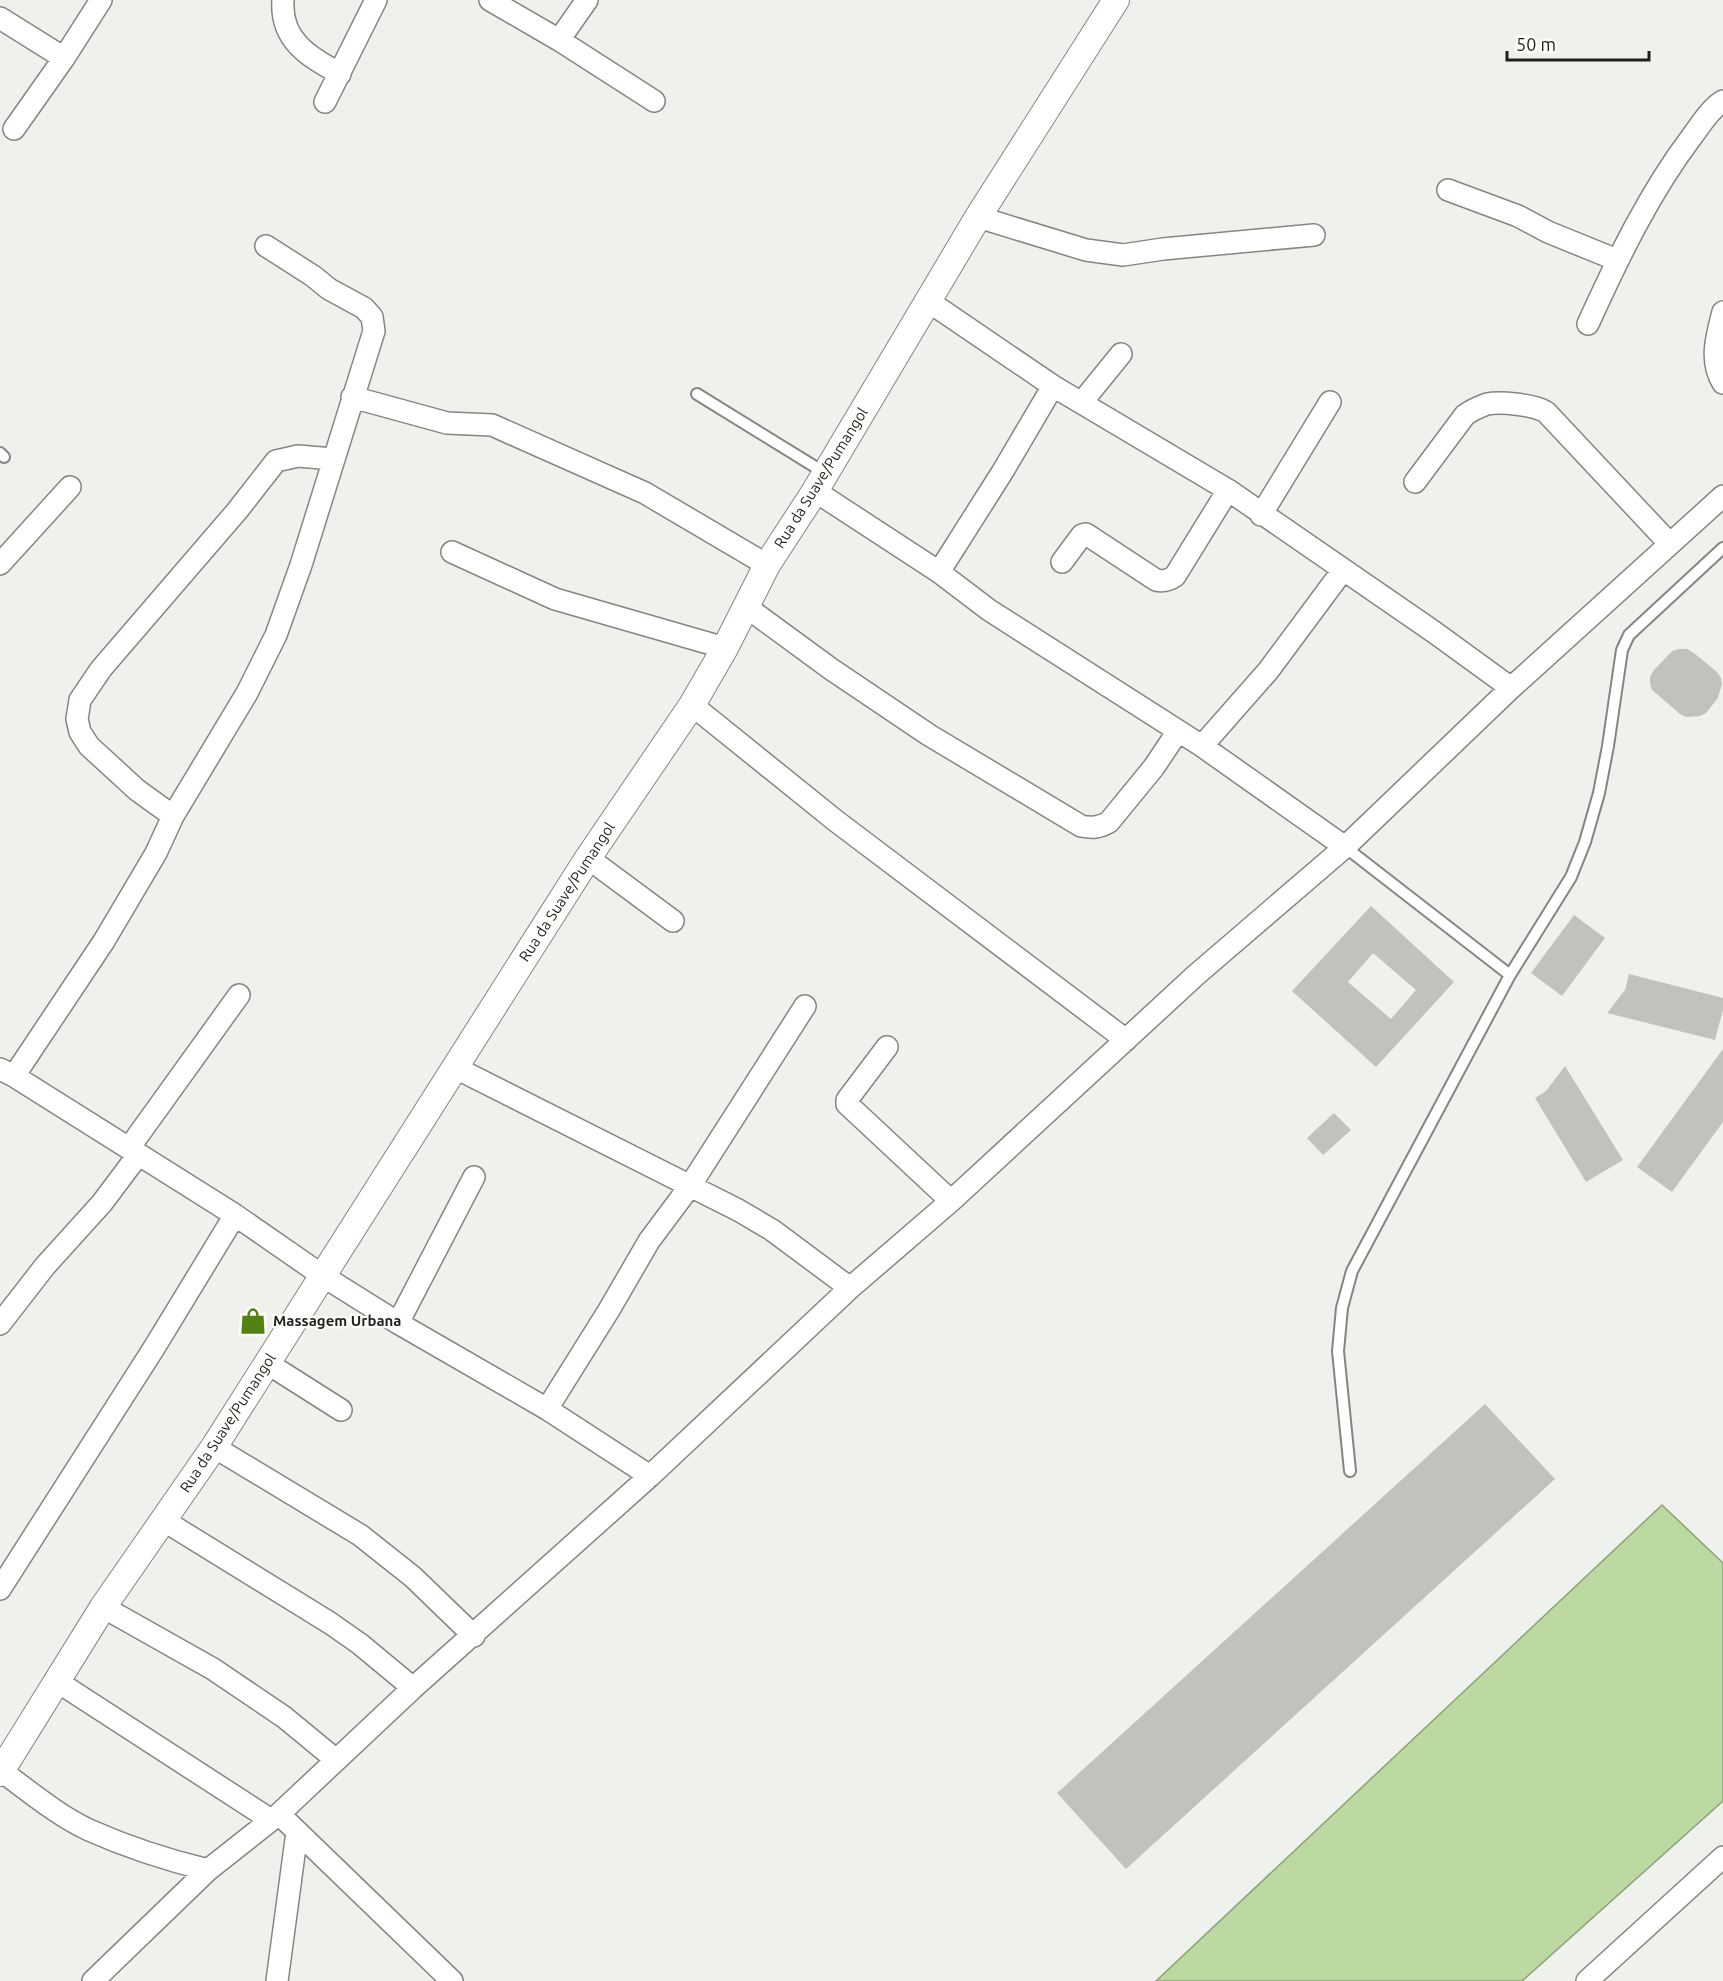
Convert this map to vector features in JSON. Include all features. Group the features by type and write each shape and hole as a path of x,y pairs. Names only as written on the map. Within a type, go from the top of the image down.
{"street":[{"path":"14,129 101,0"},
{"path":"283,0 285,23 294,41 305,54 340,74"},
{"path":"325,102 376,0"},
{"path":"490,0 559,40 654,101"},
{"path":"559,40 586,0"},
{"name":"Rua da Suave/Pumangol","path":"0,1772 103,1607 214,1447 588,858 692,705 725,648 767,565 820,482 978,218 1116,0"},
{"path":"0,18 64,58"},
{"path":"1588,324 1617,260 1652,196 1683,148 1715,106 1723,101"},
{"path":"1448,190 1518,216 1548,232 1617,260"},
{"path":"978,218 1086,250 1123,255 1163,249 1314,235"},
{"path":"266,246 306,271 329,289 364,308 372,317 374,331 301,565 276,635 247,693 173,816 156,853 104,941 7,1072 235,1215 323,1276 398,1323 547,1409 650,1476"},
{"path":"928,301 1053,386 1228,490 1511,688"},
{"path":"1723,312 1715,352 1717,374 1723,382"},
{"path":"1082,402 1121,354"},
{"path":"939,573 1053,386"},
{"path":"352,397 447,423 492,425 645,492 767,565"},
{"path":"1262,515 1330,402"},
{"path":"1414,482 1465,415 1476,408 1490,404 1536,407 1546,412 1669,543"},
{"path":"173,816 137,790 89,746 80,732 77,719 80,699 101,669 237,511 276,460 298,456 333,459"},
{"path":"820,482 989,610 1202,746 1345,847"},
{"path":"0,564 70,487"},
{"path":"1062,562 1082,535 1086,534 1156,580 1170,579 1175,576 1228,490"},
{"path":"93,1981 208,1870 275,1817 413,1688 474,1636 650,1476 850,1288 951,1201 1196,975 1345,847 1511,688 1723,496"},
{"path":"452,552 555,598 725,648"},
{"path":"1202,746 1268,671 1343,570"},
{"path":"745,606 831,669 929,735 1081,826 1093,828 1109,822 1154,767 1178,732"},
{"path":"692,705 836,821 1126,1040"},
{"path":"588,858 673,921"},
{"path":"0,1324 45,1266 102,1203 134,1151 239,995"},
{"path":"547,1409 609,1310 649,1240 690,1186 804,1006"},
{"path":"886,1047 847,1100 847,1104 951,1201"},
{"path":"454,1067 772,1230 850,1288"},
{"path":"398,1323 474,1177"},
{"path":"0,1589 154,1348 235,1215"},
{"path":"267,1364 341,1410"},
{"path":"214,1447 360,1535 413,1577 474,1636"},
{"path":"163,1520 330,1623 360,1644 413,1688"},
{"path":"103,1607 213,1669 284,1717 335,1759"},
{"path":"58,1682 297,1832 452,1981"},
{"path":"0,1772 51,1808 87,1829 161,1858 208,1870"},
{"path":"277,1981 297,1832"},
{"path":"1587,1981 1723,1857"}],"lane":[{"path":"697,394 820,482"},
{"path":"1350,1471 1338,1351 1342,1308 1352,1271 1510,975 1570,877 1585,842 1599,793 1622,650 1629,635 1723,548"},
{"path":"1345,847 1510,975"}],"shaded area":[{"path":"1662,1505 1723,1563 1723,1801 1522,1981 1156,1981"}],"building":[{"path":"1687,649 1694,653 1721,678 1722,684 1718,698 1706,713 1700,716 1686,717 1680,714 1652,690 1650,676 1672,651"},
{"path":"1371,906 1454,982 1376,1067 1292,991","holes":["1373,953 1416,990 1391,1019 1348,982"]},
{"path":"1574,915 1605,938 1562,996 1531,973"},
{"path":"1629,974 1723,998 1723,1010 1715,1040 1607,1013 1625,990"},
{"path":"1723,1049 1723,1122 1672,1192 1637,1167"},
{"path":"1565,1066 1623,1160 1586,1182 1535,1098 1546,1091"},
{"path":"1334,1113 1351,1130 1323,1155 1307,1138"},
{"path":"1485,1404 1555,1479 1126,1869 1057,1793"}],"place":[{"name":"Massagem Urbana","path":"253,1321"}]}
